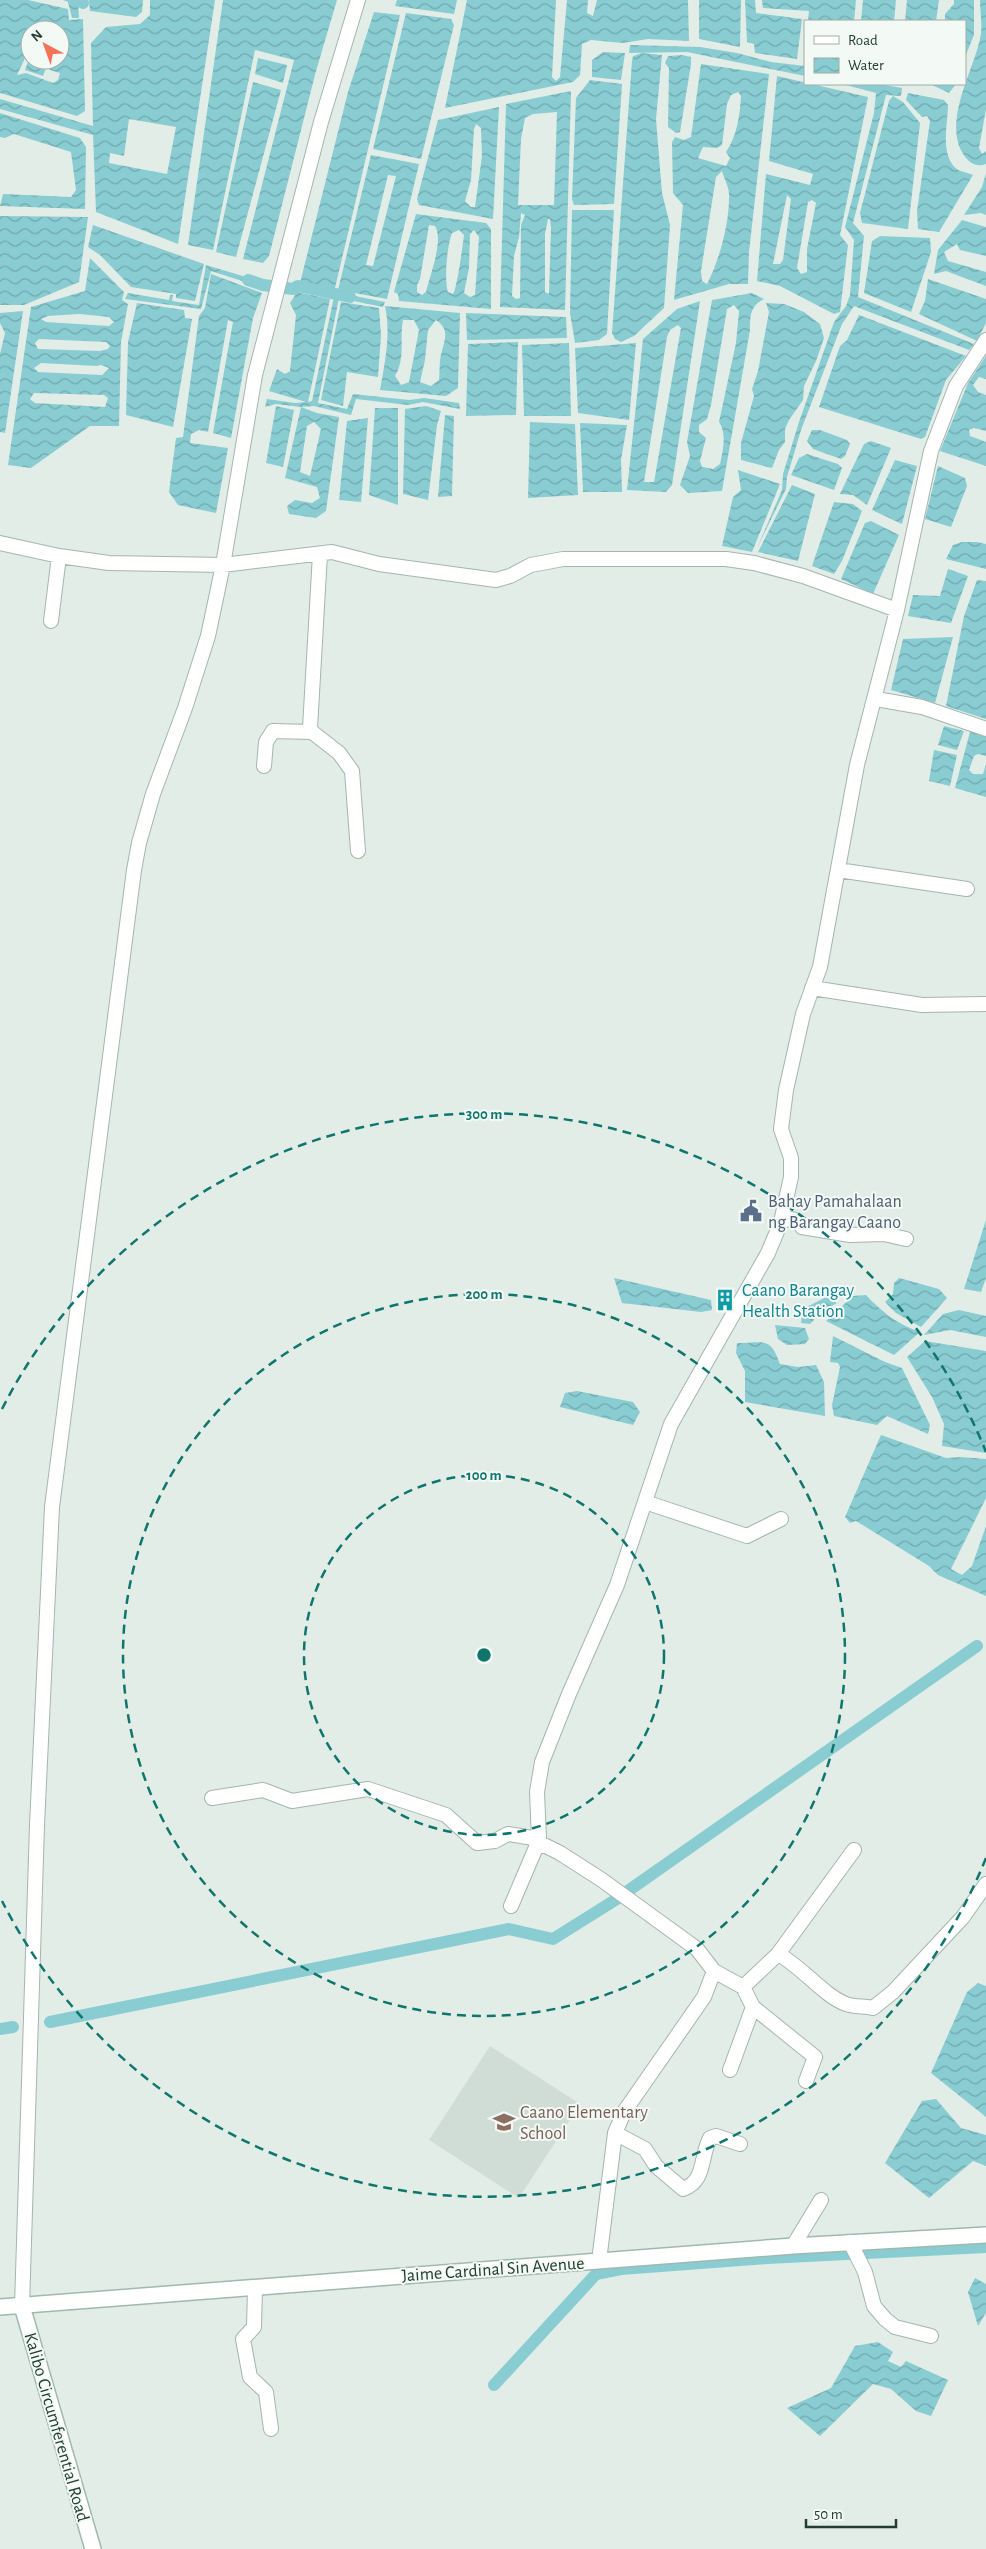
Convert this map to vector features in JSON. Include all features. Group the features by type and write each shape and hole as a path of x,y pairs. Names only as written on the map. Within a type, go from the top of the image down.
{"main road":[{"name":"Jaime Cardinal Sin Avenue","path":"0,2307 793,2246 986,2235"},
{"name":"Kalibo Circumferential Road","path":"22,2306 93,2549"}],"street":[{"path":"22,2306 36,1844 53,1498 139,843 153,794 185,708 205,645 223,565 255,375 321,122 358,0"},
{"path":"511,1906 538,1842 537,1792 542,1762 569,1694 617,1585 671,1424 768,1253 781,1222 791,1177 791,1158 781,1129 786,1090 803,1014 820,967 857,765 876,699 897,610 931,451 956,386 986,340"},
{"path":"0,543 59,556 109,563 223,565 332,552 379,564 496,580 510,576 531,565 563,559 726,559 754,563 803,576 897,610"},
{"path":"320,554 310,728 312,732 339,753 352,770 358,851"},
{"path":"51,621 59,556"},
{"path":"876,699 922,707 986,729"},
{"path":"264,766 266,742 273,731 312,732"},
{"path":"838,870 967,889"},
{"path":"812,988 922,1005 986,1004"},
{"path":"781,1222 791,1219 798,1221 802,1227 850,1235 884,1234 906,1239"},
{"path":"645,1502 747,1536 780,1519"},
{"path":"212,1798 263,1790 292,1801 368,1789 446,1815 477,1843 495,1840 508,1834 538,1842 560,1853 602,1880 697,1949 714,1971 743,1987 753,2007 815,2057 806,2080"},
{"path":"743,1987 778,1954 854,1850"},
{"path":"778,1954 792,1961 837,1999 846,2004 873,2008 894,1992 957,1924 986,1884"},
{"path":"599,2261 615,2133 624,2112 704,1997 714,1971"},
{"path":"730,2070 753,2007"},
{"path":"615,2133 645,2149 656,2166 683,2189 692,2186 700,2177 710,2138 716,2136 740,2144"},
{"path":"793,2246 820,2200"},
{"path":"850,2242 865,2272 874,2306 884,2319 895,2327 932,2336"},
{"path":"255,2288 254,2327 243,2340 250,2377 266,2392 271,2429"}],"shaded area":[{"name":"Caano Elementary School","path":"490,2046 580,2104 519,2198 429,2140"}],"water":[{"path":"0,0 28,0 68,9 69,20 83,19 85,111 77,116 0,93"},
{"path":"63,0 78,0 79,18 72,18 68,2"},
{"path":"89,0 143,0 142,12 136,17 90,11"},
{"path":"150,0 215,0 178,244 96,212 93,135 0,109 0,99 93,126 91,43 106,27 140,24 150,15","holes":["129,119 176,127 167,174 109,163 110,153 124,156"]},
{"path":"223,0 337,0 316,71 269,256 263,263 243,259 294,60 255,50 213,250 188,245"},
{"path":"397,0 457,0 454,14 395,6"},
{"path":"467,0 556,0 552,77 556,81 560,77 567,0 588,0 587,13 593,16 597,0 688,0 689,41 648,39 623,43 591,40 582,44 580,75 573,82 445,108"},
{"path":"699,0 741,0 740,47 699,39"},
{"path":"745,0 755,0 756,13 802,19 797,59 755,53 754,44 747,42"},
{"path":"762,0 856,0 854,20 808,20 809,11 763,8"},
{"path":"863,0 896,0 894,20 861,20"},
{"path":"907,0 939,0 936,20 905,20"},
{"path":"954,0 974,0 974,35 966,55 966,20 945,20 945,14 954,4"},
{"path":"980,0 986,0 986,109 979,148 982,154 986,151 986,164 977,165 966,158 959,145 956,131 957,115 981,34"},
{"path":"374,12 400,15 334,292 300,283 348,92"},
{"path":"406,13 451,19 454,25 421,159 373,149"},
{"path":"630,45 700,47 737,53 771,62 804,66 804,76 687,52 629,53"},
{"path":"603,52 625,53 621,80 592,77 592,60"},
{"path":"642,53 662,55 656,119 662,193 670,225 664,308 634,336 621,342 615,339 612,333 632,61 633,56"},
{"path":"682,55 691,57 691,64 680,132 676,133 668,127 669,68 665,63 668,56"},
{"path":"258,58 287,65 283,83 255,74"},
{"path":"701,64 769,74 749,252 748,284 729,284 674,300 683,205 673,193 672,142 675,137 684,140 691,137","holes":["738,92 741,96 739,118 733,139 726,152 730,158 726,166 698,158 703,147 717,148 722,145 727,104 731,95","722,171 729,193 728,216 720,252 707,284 702,281 701,271 716,177"]},
{"path":"25,70 45,70 43,76"},
{"path":"777,76 804,82 804,85 816,85 868,97 840,235 848,245 840,312 834,314 780,286 757,281 766,174 810,185 813,174 769,161","holes":["787,195 791,199 783,260 780,264 773,264","812,200 816,203 807,249 807,272 801,274 797,268 808,202"]},
{"path":"590,80 622,84 614,204 574,205 572,199 576,98"},
{"path":"253,82 281,90 236,257 216,252"},
{"path":"846,85 885,85 902,88 901,96 886,95 853,223 864,236 858,297 974,344 969,350 854,306 842,324 801,430 787,477 786,489 757,548 782,490 783,474 799,422 834,322 846,306 850,295 854,240 845,227 874,113 876,93"},
{"path":"932,85 955,85 949,93"},
{"path":"571,91 565,310 500,307 506,104","holes":["557,112 554,205 518,205 521,139 525,118 533,114","521,213 525,215 521,225 520,298 516,299 512,296 514,256 519,237","548,219 550,219 549,294 545,292 545,234"]},
{"path":"908,93 944,100 948,105 946,148 948,157 958,170 973,175 939,232 918,229 917,211 930,121 927,116 922,117 906,100"},
{"path":"893,96 903,102 920,123 908,229 862,223 860,213 889,101"},
{"path":"499,107 493,219 419,205 417,199 438,120","holes":["476,124 481,128 482,156 475,207 471,207 465,201 471,180 474,129"]},
{"path":"0,113 80,138 86,147 85,209 0,206 3,194 71,197 76,190 71,152 14,134 5,138 0,137"},
{"path":"371,155 419,164 387,299 338,290","holes":["388,175 396,176 373,266 366,265"]},
{"path":"986,173 986,215 981,213 964,215 982,187"},
{"path":"572,210 614,210 607,334 599,340 575,343 570,313"},
{"path":"416,214 486,223 491,229 491,309 399,301 398,294 394,292","holes":["429,225 435,226 438,240 426,292 422,295 417,292 417,285 420,279","459,230 464,235 458,276 453,294 448,292 446,280 447,254 452,233","474,230 479,237 475,295 470,297 464,293 469,268 470,234"]},
{"path":"0,216 88,217 79,282 24,305 0,305"},
{"path":"962,220 986,227 986,256 960,250 957,244 944,252 948,261 986,272 986,286 946,271 934,274 938,250"},
{"path":"93,225 204,264 195,301 176,298 176,294 131,287 100,255 88,247"},
{"path":"880,236 930,238 931,252 911,312 864,293 872,241"},
{"path":"90,258 124,292 122,300 128,304 121,342 119,426 90,426 31,468 8,465 31,307 85,291","holes":["80,314 109,317 114,322 109,326 46,322 41,319 48,316","39,339 106,342 110,346 108,349 100,351 38,349 35,343","41,363 101,365 109,368 102,375 38,372 34,368","34,393 104,395 108,398 105,407 35,403 30,399"]},
{"path":"206,265 266,283 264,288 211,271 201,309 125,299 128,293 169,300 170,295 173,295 172,301 199,305"},
{"path":"211,274 262,293 253,318 231,438 213,433 233,322 228,320 208,432 199,430 191,434 190,443 228,448 216,513 178,505 169,492 176,438 183,437 199,316 205,308"},
{"path":"928,279 986,299 986,323 977,341 919,314 925,301"},
{"path":"297,292 330,299 308,402 312,401 335,292 385,302 383,307 339,298 318,403 347,409 353,394 409,400 424,398 459,403 460,409 423,402 408,405 356,399 351,415 314,406 301,407 276,404 265,407 267,399 295,403 306,402 269,391 277,369 285,374 290,371 296,315 290,303"},
{"path":"752,293 764,299 753,308 751,316 722,491 688,493 680,485 690,456 687,442 712,300","holes":["734,305 739,311 736,343 719,422 724,437 720,464 713,469 702,467 700,461 706,438 699,432 699,425 707,419 711,405 727,309"]},
{"path":"700,301 672,485 666,492 627,490 643,339 677,309","holes":["678,325 681,328 654,482 644,482 667,337 670,330"]},
{"path":"341,302 379,308 381,335 378,377 347,372 343,406 321,400"},
{"path":"137,303 184,310 185,318 192,319 173,427 126,415 128,342"},
{"path":"766,303 784,304 804,312 820,324 824,338 804,386 803,400 789,420 785,429 785,442 779,450 772,468 741,460 741,443 754,396 752,389 758,371 769,312"},
{"path":"385,306 460,313 458,388 446,396 380,390 387,348 387,316","holes":["403,320 414,320 419,330 409,382 401,385 395,376 400,362","436,320 444,328 445,340 440,358 439,380 431,386 420,382 425,360 428,330"]},
{"path":"23,311 5,433 0,432 0,354 5,333 0,323 0,313"},
{"path":"466,313 566,317 567,338 467,340"},
{"path":"859,315 966,356 946,380 925,437 921,439 819,407 840,346 847,340"},
{"path":"518,342 516,415 466,416 468,344"},
{"path":"569,343 571,416 524,416 522,345"},
{"path":"636,343 629,420 578,413 575,348"},
{"path":"986,356 986,379 979,377 973,385 978,392 986,395 986,431 974,428 969,430 970,436 986,442 986,466 940,451 968,383"},
{"path":"276,406 294,410 283,467 266,463"},
{"path":"426,406 441,411 437,425 428,500 403,494 405,409"},
{"path":"301,407 317,413 339,417 326,511 316,518 289,514 287,506 295,500 312,503 320,498 317,487 285,478","holes":["314,422 321,429 310,476 300,472 307,426"]},
{"path":"375,408 398,408 398,505 369,495"},
{"path":"445,415 454,416 452,496 438,497"},
{"path":"368,418 361,502 339,500 347,421"},
{"path":"530,422 575,424 578,495 528,498"},
{"path":"580,423 627,425 621,460 622,492 583,492"},
{"path":"812,430 820,430 847,440 850,444 845,456 841,459 813,449 807,441"},
{"path":"871,441 891,448 867,505 853,495 840,494 864,444"},
{"path":"807,454 838,464 842,468 834,490 791,475 799,458"},
{"path":"895,460 917,466 902,524 872,510"},
{"path":"938,466 965,478 967,486 951,527 925,519"},
{"path":"738,470 780,484 752,552 722,546 733,497 741,490"},
{"path":"792,485 815,494 798,561 758,552"},
{"path":"834,502 853,504 862,511 842,561 834,574 812,566"},
{"path":"871,521 899,535 873,594 841,579 865,523"},
{"path":"962,542 986,544 986,569 946,559 953,545"},
{"path":"948,569 968,576 951,623 908,616 913,595 940,596"},
{"path":"977,580 986,581 986,719 946,706 964,616"},
{"path":"953,637 935,703 891,690 903,639"},
{"path":"944,726 964,731 957,750 938,745"},
{"path":"970,732 986,736 986,756 978,754 974,756 969,770 973,774 983,774 986,764 986,797 955,788"},
{"path":"934,750 957,755 950,786 929,781"},
{"path":"986,1220 986,1278 981,1292 964,1289"},
{"path":"614,1278 711,1300 712,1310 701,1312 622,1303"},
{"path":"899,1278 939,1289 947,1298 921,1327 896,1313 885,1302 893,1294 894,1283"},
{"path":"866,1295 890,1317 920,1332 894,1355 826,1321 853,1296"},
{"path":"826,1297 837,1303 821,1312 810,1324 801,1323 803,1309"},
{"path":"959,1310 986,1316 986,1337 950,1330 924,1335 943,1314"},
{"path":"775,1325 805,1328 809,1339 805,1344 787,1345 778,1339"},
{"path":"833,1336 885,1362 902,1368 930,1425 928,1434 887,1416 877,1425 834,1416 832,1405 840,1367 838,1363 830,1362"},
{"path":"925,1341 986,1351 986,1453 942,1446 944,1424 932,1397 907,1357"},
{"path":"737,1343 765,1343 773,1349 780,1364 798,1367 816,1365 824,1382 825,1416 745,1402 745,1371 736,1353"},
{"path":"577,1391 633,1402 640,1412 633,1425 560,1407 565,1393"},
{"path":"881,1435 946,1458 986,1459 986,1498 951,1569 962,1575 972,1566 986,1526 986,1596 938,1575 929,1566 856,1521 850,1523 845,1517"},
{"path":"978,1983 986,1986 986,2117 931,2073 967,1992"},
{"path":"936,2099 961,2128 986,2135 986,2166 973,2161 929,2198 885,2163 922,2101"},
{"path":"975,2278 986,2284 986,2313 978,2326 968,2292"},
{"path":"878,2342 893,2352 888,2361 901,2367 906,2361 948,2380 931,2416 916,2411 891,2389 873,2384 820,2436 787,2408 831,2388 855,2346"}],"waterway":[{"path":"248,280 263,285 293,289 298,286 350,297"},
{"path":"625,1893 977,1646"},
{"path":"50,2022 509,1929 553,1939 620,1897"},
{"path":"0,2029 13,2027"},
{"path":"494,2385 596,2274 621,2269 767,2258 986,2247"}],"place":[{"name":"Bahay Pamahalaan ng Barangay Caano","path":"751,1211"},
{"name":"Caano Barangay Health Station","path":"725,1300"},
{"name":"Caano Elementary School","path":"504,2122"}]}
